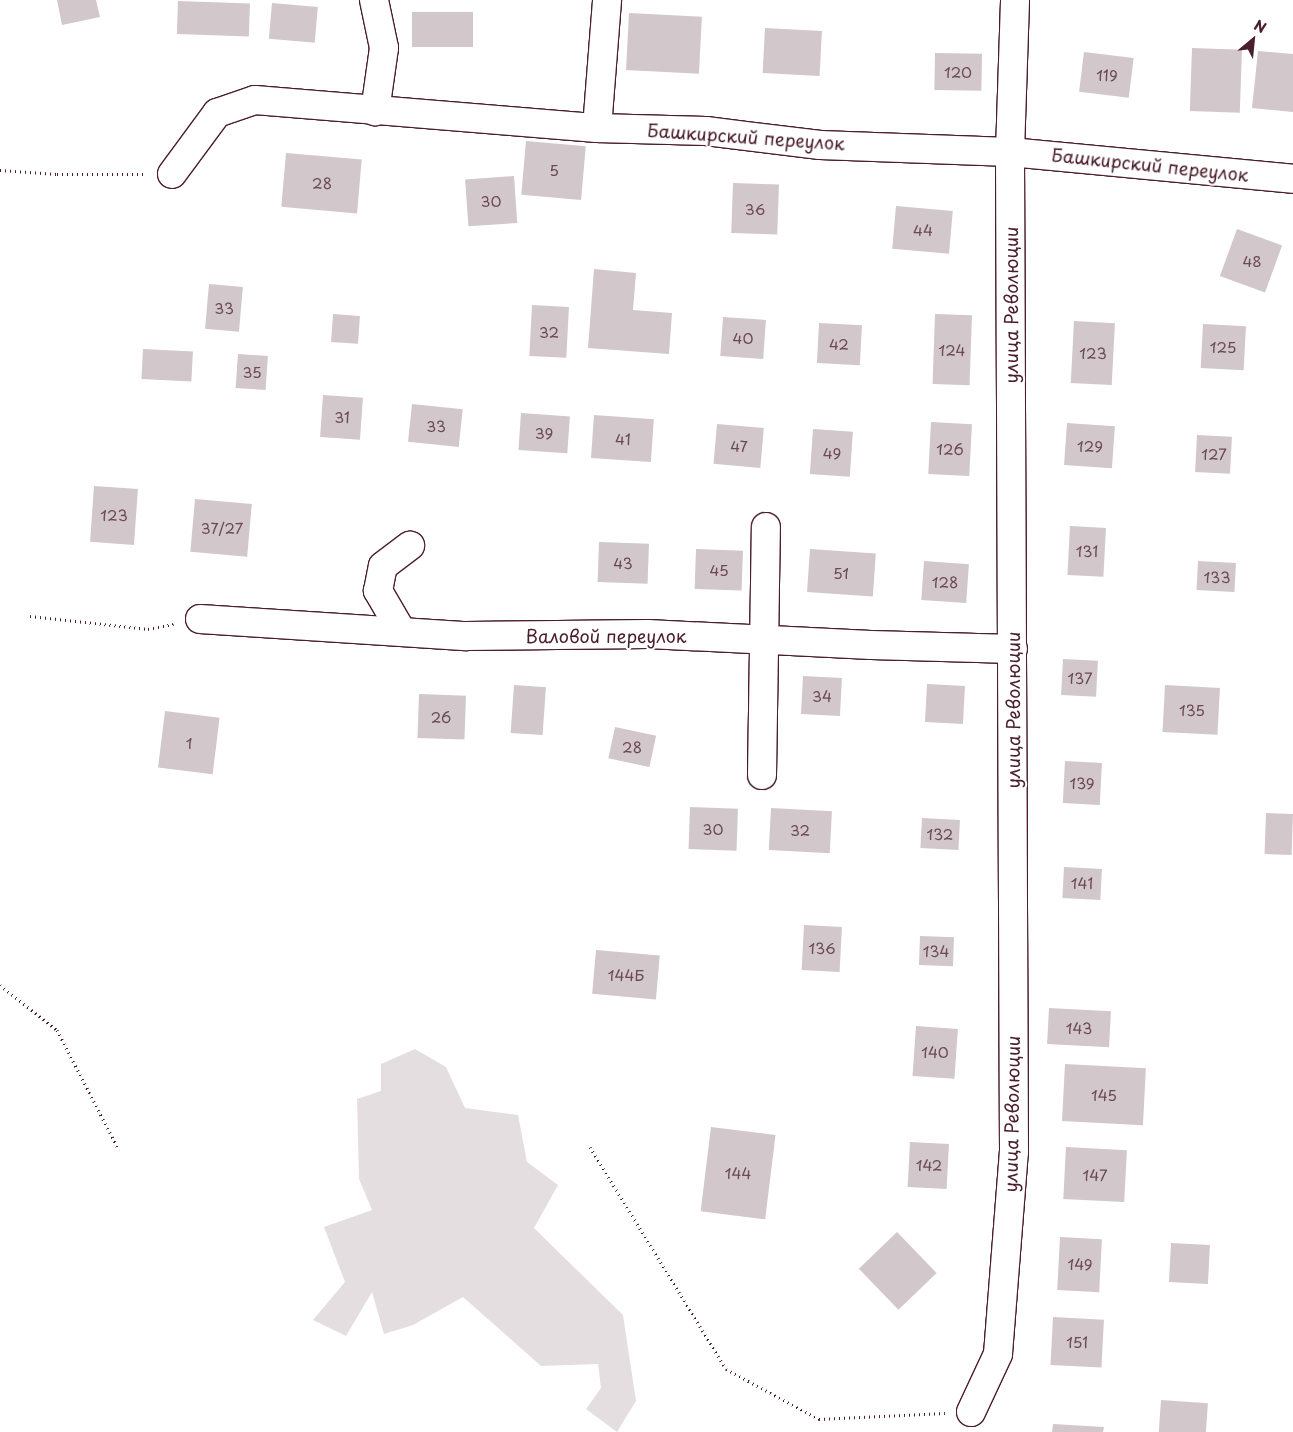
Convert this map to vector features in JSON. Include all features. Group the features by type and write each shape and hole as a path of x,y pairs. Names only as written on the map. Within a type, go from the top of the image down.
{"street":[{"path":"374,0 384,48 375,111"},
{"path":"597,128 606,0"},
{"name":"улица Революции","path":"971,1412 998,1354 1014,1152 1010,152 1015,0"},
{"name":"Башкирский переулок","path":"172,174 217,113 255,100 597,128 706,131 820,145 1010,152 1293,179"},
{"path":"762,775 766,527"},
{"path":"402,632 378,591 383,566 410,546"},
{"name":"Валовой переулок","path":"200,619 466,636 648,634 870,645 1013,649"}],"path":[{"path":"0,170 57,174 172,174"},
{"path":"30,616 148,629 200,619"},
{"path":"0,985 57,1030 119,1150"},
{"path":"590,1147 726,1370 819,1419 971,1412"}],"shaded area":[{"path":"415,1049 446,1067 465,1108 518,1115 527,1162 558,1185 534,1228 623,1315 636,1401 617,1432 586,1409 601,1388 598,1364 541,1366 463,1297 413,1325 384,1334 372,1292 346,1336 313,1320 345,1282 324,1227 372,1210 359,1179 357,1099 381,1091 381,1064"}],"building":[{"path":"57,0 96,0 100,17 62,25"},
{"path":"178,1 250,4 249,36 177,34"},
{"path":"272,3 318,7 315,43 269,39"},
{"path":"412,12 473,12 473,47 412,47"},
{"path":"629,13 702,17 699,74 626,70"},
{"path":"765,28 822,31 820,76 763,73"},
{"path":"1192,48 1242,50 1240,113 1190,111"},
{"path":"1258,51 1293,54 1293,112 1252,108"},
{"path":"1084,52 1134,58 1129,98 1079,92"},
{"path":"935,53 982,54 981,91 934,90"},
{"path":"526,141 586,146 581,200 521,195"},
{"path":"286,153 362,160 357,213 281,207"},
{"path":"514,176 517,223 468,226 465,179"},
{"path":"733,183 779,185 777,235 731,233"},
{"path":"896,206 953,211 949,254 892,249"},
{"path":"1237,229 1282,245 1265,292 1220,276"},
{"path":"594,269 636,273 633,310 672,313 669,354 588,348"},
{"path":"209,284 243,287 239,332 205,329"},
{"path":"532,305 569,307 566,358 529,356"},
{"path":"333,314 360,316 358,344 331,342"},
{"path":"935,314 972,315 970,385 933,384"},
{"path":"723,317 766,320 763,359 720,356"},
{"path":"1074,321 1115,323 1112,385 1071,383"},
{"path":"819,323 862,325 860,365 817,363"},
{"path":"1203,324 1246,326 1244,370 1201,368"},
{"path":"143,349 193,352 191,382 141,379"},
{"path":"238,354 268,356 266,390 236,388"},
{"path":"323,395 363,398 360,440 320,437"},
{"path":"412,404 463,409 459,447 408,442"},
{"path":"521,413 570,416 567,453 518,450"},
{"path":"594,415 654,419 651,462 591,458"},
{"path":"931,422 972,424 969,476 928,474"},
{"path":"1067,423 1115,426 1112,468 1064,465"},
{"path":"717,424 764,428 760,468 714,464"},
{"path":"813,429 853,432 850,477 810,474"},
{"path":"1197,435 1232,437 1230,474 1195,472"},
{"path":"94,486 138,489 134,545 90,542"},
{"path":"195,499 252,504 247,557 190,552"},
{"path":"1070,526 1106,528 1103,577 1067,575"},
{"path":"599,542 649,544 648,584 598,582"},
{"path":"696,549 743,551 742,591 695,589"},
{"path":"810,549 876,554 873,596 807,592"},
{"path":"924,561 969,564 966,603 921,600"},
{"path":"1198,561 1236,563 1234,592 1196,590"},
{"path":"1063,659 1098,661 1096,697 1061,695"},
{"path":"803,676 842,678 840,716 801,714"},
{"path":"927,684 965,686 963,724 925,722"},
{"path":"514,685 546,687 543,735 511,733"},
{"path":"1165,685 1220,688 1217,735 1163,732"},
{"path":"419,694 466,696 464,740 417,738"},
{"path":"165,711 220,718 213,774 158,768"},
{"path":"615,727 656,736 649,767 608,758"},
{"path":"1065,761 1102,763 1100,805 1063,803"},
{"path":"690,807 738,809 737,851 689,849"},
{"path":"771,808 832,811 830,853 769,850"},
{"path":"1266,813 1293,814 1292,855 1265,854"},
{"path":"922,818 960,820 958,850 920,848"},
{"path":"1064,867 1102,869 1100,900 1062,898"},
{"path":"804,925 842,927 840,972 802,970"},
{"path":"920,936 954,937 953,966 919,965"},
{"path":"596,950 660,956 656,999 592,994"},
{"path":"1049,1008 1111,1011 1109,1047 1047,1044"},
{"path":"916,1026 958,1029 954,1079 913,1076"},
{"path":"1065,1064 1146,1068 1143,1125 1062,1121"},
{"path":"711,1127 776,1135 765,1219 701,1211"},
{"path":"910,1142 949,1144 947,1189 908,1187"},
{"path":"1066,1147 1127,1150 1124,1202 1063,1199"},
{"path":"897,1232 937,1273 898,1310 859,1269"},
{"path":"1060,1237 1102,1239 1099,1292 1057,1290"},
{"path":"1171,1243 1210,1245 1208,1284 1169,1282"},
{"path":"1053,1317 1104,1320 1101,1368 1050,1365"},
{"path":"1161,1400 1208,1403 1206,1432 1159,1432"},
{"path":"1053,1424 1104,1427 1103,1432 1052,1432"}]}
